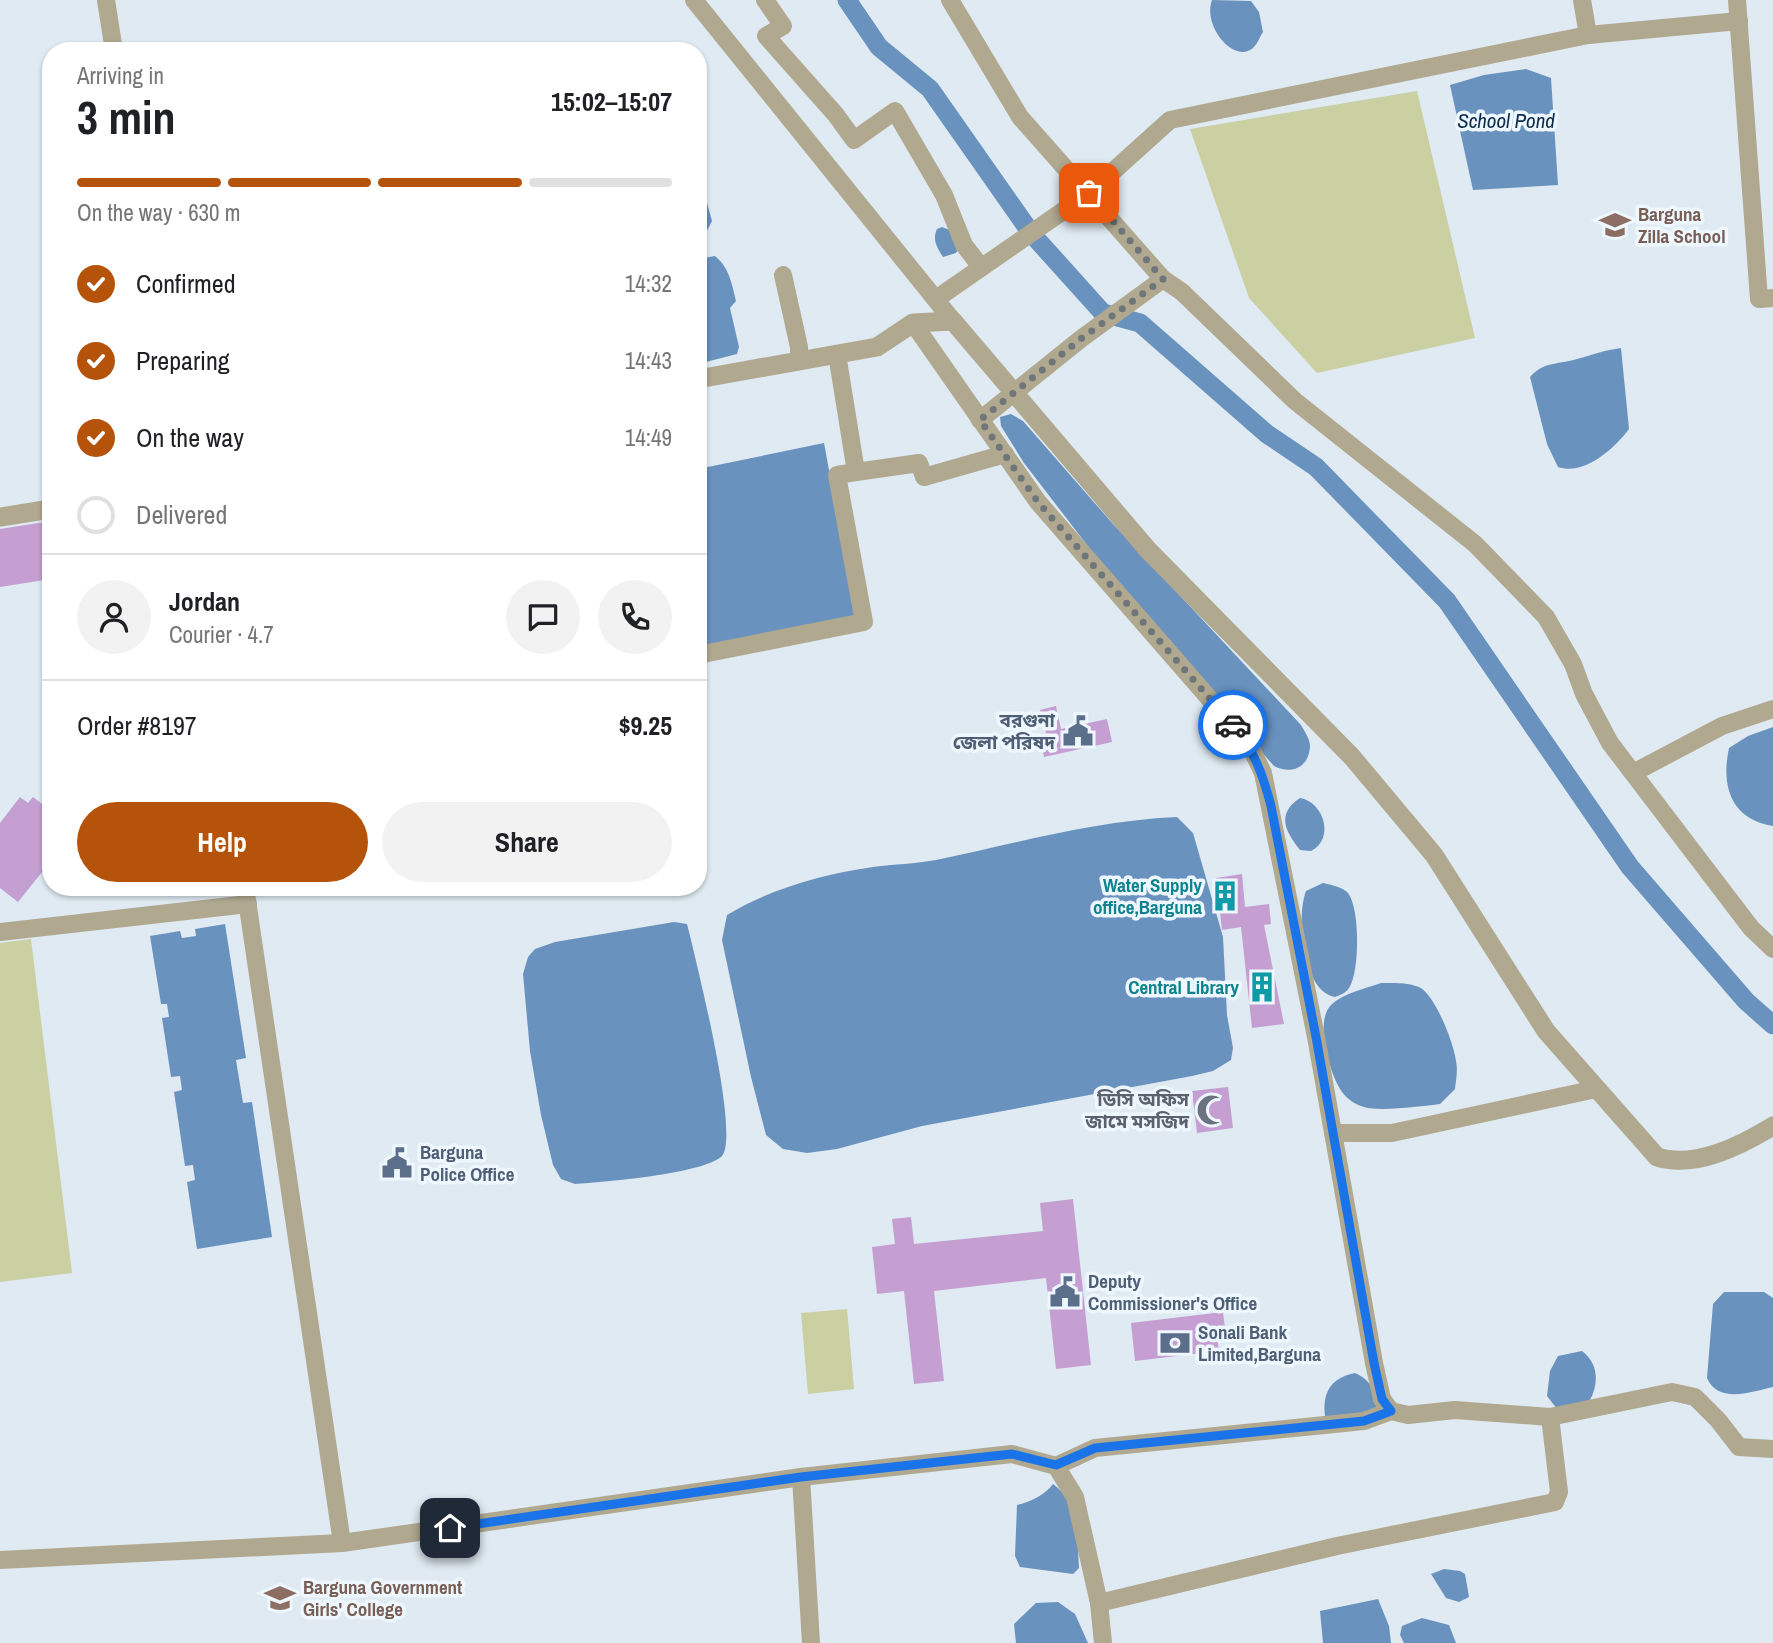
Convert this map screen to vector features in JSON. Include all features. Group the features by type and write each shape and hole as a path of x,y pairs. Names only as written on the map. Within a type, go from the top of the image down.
{"street":[{"path":"106,0 113,42"},
{"path":"765,0 783,26 766,36 854,139 895,111 944,195 964,245 981,267"},
{"path":"950,0 1020,117 1163,279 1182,292 1295,401 1475,544 1546,617 1573,664 1584,694 1610,743 1751,928 1773,949"},
{"path":"1582,0 1588,35"},
{"path":"1737,0 1759,299 1773,298"},
{"path":"698,1 953,321 1148,550 1352,757 1426,846 1546,1031 1657,1157 1673,1162 1694,1160 1749,1140 1773,1126"},
{"path":"936,299 1089,193 1170,120 1588,35 1739,21"},
{"path":"783,275 799,347 799,361"},
{"path":"980,420 1082,338 1163,279"},
{"path":"707,377 877,347 913,323 953,321"},
{"path":"913,323 1038,502 1249,744 1263,773 1333,1133 1374,1363 1382,1399 1391,1411"},
{"path":"837,354 856,472"},
{"path":"707,653 864,622 838,475 919,463 924,477 1005,454"},
{"path":"0,517 42,510"},
{"path":"1633,773 1722,726 1773,709"},
{"path":"0,932 246,896 342,1544"},
{"path":"1333,1133 1392,1133 1596,1089"},
{"path":"0,1560 342,1544 801,1477 1012,1454 1056,1465 1095,1448 1364,1421 1391,1411 1408,1415 1455,1410 1550,1417 1672,1392 1695,1397 1740,1447 1773,1449"},
{"path":"1099,1603 1337,1546 1555,1502 1559,1492 1550,1417"},
{"path":"1056,1465 1075,1497 1099,1603 1103,1643"},
{"path":"801,1477 811,1643"}],"green space":[{"path":"1417,91 1475,338 1317,373 1249,298 1190,129"},
{"path":"31,939 72,1273 0,1282 0,943"},
{"path":"847,1309 854,1389 808,1394 801,1313"}],"water":[{"path":"1212,0 1251,1 1259,12 1263,32 1254,47 1246,52 1238,51 1222,40 1212,21"},
{"name":"School Pond","path":"1526,69 1551,78 1558,185 1473,190 1450,85 1484,75"},
{"path":"707,203 712,221 707,230"},
{"path":"942,227 952,231 960,246 956,253 943,257 935,240 937,229"},
{"path":"715,256 727,271 736,301 730,308 739,347 737,354 707,362 707,257"},
{"path":"1621,348 1629,429 1598,459 1578,468 1558,467 1547,444 1530,377 1546,366"},
{"path":"1011,414 1023,421 1113,524 1301,725 1310,746 1303,764 1287,770 1274,766 1137,610 1024,463 1001,426 1000,417"},
{"path":"824,443 856,616 707,646 707,467"},
{"path":"1773,727 1773,826 1758,822 1738,808 1728,787 1726,775 1729,748 1748,736"},
{"path":"1300,798 1315,806 1324,821 1323,838 1311,851 1300,850 1285,823 1288,810"},
{"path":"1177,817 1193,833 1223,937 1227,1015 1233,1048 1231,1060 1213,1071 1192,1076 922,1126 837,1149 807,1153 783,1149 766,1135 722,940 727,915 779,890 835,874 936,860 1115,823"},
{"path":"1323,883 1346,891 1355,912 1357,955 1353,980 1343,994 1335,997 1324,992 1315,982 1304,952 1302,934 1306,891"},
{"path":"674,922 687,924 717,1056 726,1121 726,1144 721,1157 693,1168 651,1176 575,1184 561,1179 553,1165 530,1051 523,974 528,957 535,949 555,942"},
{"path":"225,924 246,1058 236,1060 243,1103 252,1102 272,1237 197,1249 187,1182 195,1180 193,1165 185,1166 174,1092 182,1090 180,1076 171,1077 162,1018 169,1017 167,1004 161,1004 150,936 180,931 182,938 196,936 195,929"},
{"path":"1381,983 1419,987 1431,999 1443,1020 1457,1071 1455,1089 1440,1104 1371,1108 1352,1101 1337,1084 1326,1049 1326,1013 1331,1005 1342,997"},
{"path":"1724,1292 1764,1292 1773,1298 1773,1387 1727,1394 1712,1386 1707,1378 1713,1304"},
{"path":"1582,1351 1592,1362 1596,1375 1595,1388 1589,1402 1557,1409 1547,1396 1550,1371 1558,1356"},
{"path":"1355,1373 1367,1381 1374,1392 1377,1405 1375,1419 1325,1416 1325,1400 1330,1387 1340,1378"},
{"path":"1053,1484 1068,1501 1075,1522 1079,1568 1073,1574 1020,1567 1015,1556 1017,1505 1037,1498"},
{"path":"1444,1569 1465,1574 1469,1597 1459,1602 1446,1598 1431,1574"},
{"path":"1378,1599 1389,1626 1391,1643 1323,1643 1320,1611"},
{"path":"1058,1602 1075,1614 1088,1643 1016,1643 1014,1624 1036,1603"},
{"path":"1422,1618 1449,1625 1456,1643 1404,1643 1400,1635 1402,1626"}],"building":[{"path":"42,522 42,580 0,587 0,529"},
{"name":"বরগুনা জেলা পরিষদ","path":"1056,706 1061,729 1107,719 1112,742 1044,757 1039,734 1046,733 1040,710"},
{"path":"20,797 28,803 33,797 42,804 42,872 18,902 0,888 0,823"},
{"path":"1242,874 1245,907 1269,904 1271,924 1264,925 1284,1024 1252,1028 1241,927 1222,930 1216,878"},
{"name":"ডিসি অফিস জামে মসজিদ","path":"1228,1087 1233,1128 1197,1133 1192,1091"},
{"name":"Deputy Commissioner's Office","path":"1073,1199 1091,1365 1056,1369 1046,1278 934,1291 944,1381 914,1384 904,1291 877,1294 872,1247 895,1244 892,1219 911,1217 914,1244 1043,1231 1040,1203"},
{"name":"Sonali Bank Limited,Barguna","path":"1223,1312 1225,1328 1217,1335 1219,1351 1135,1361 1131,1323"}],"waterway":[{"path":"847,0 879,47 930,89 1031,233 1103,313 1140,323 1267,434 1316,467 1447,601 1630,867 1746,1001 1773,1025"}],"way so far":[{"path":"1089,193 1163,279 1082,338 980,420 1038,502 1233,725"}],"place":[{"name":"Barguna Zilla School","path":"1615,225"},
{"name":"বরগুনা জেলা পরিষদ","path":"1078,731"},
{"name":"Water Supply office,Barguna","path":"1225,896"},
{"name":"Central Library","path":"1262,987"},
{"name":"ডিসি অফিস জামে মসজিদ","path":"1212,1110"},
{"name":"Barguna Police Office","path":"397,1163"},
{"name":"Deputy Commissioner's Office","path":"1065,1292"},
{"name":"Sonali Bank Limited,Barguna","path":"1175,1343"},
{"name":"Barguna Government Girls' College","path":"280,1598"}],"route":[{"path":"450,1528 801,1477 1012,1454 1056,1465 1095,1448 1364,1421 1391,1411 1382,1399 1374,1363 1316,1037 1271,806 1263,773 1249,744 1233,725"}]}
